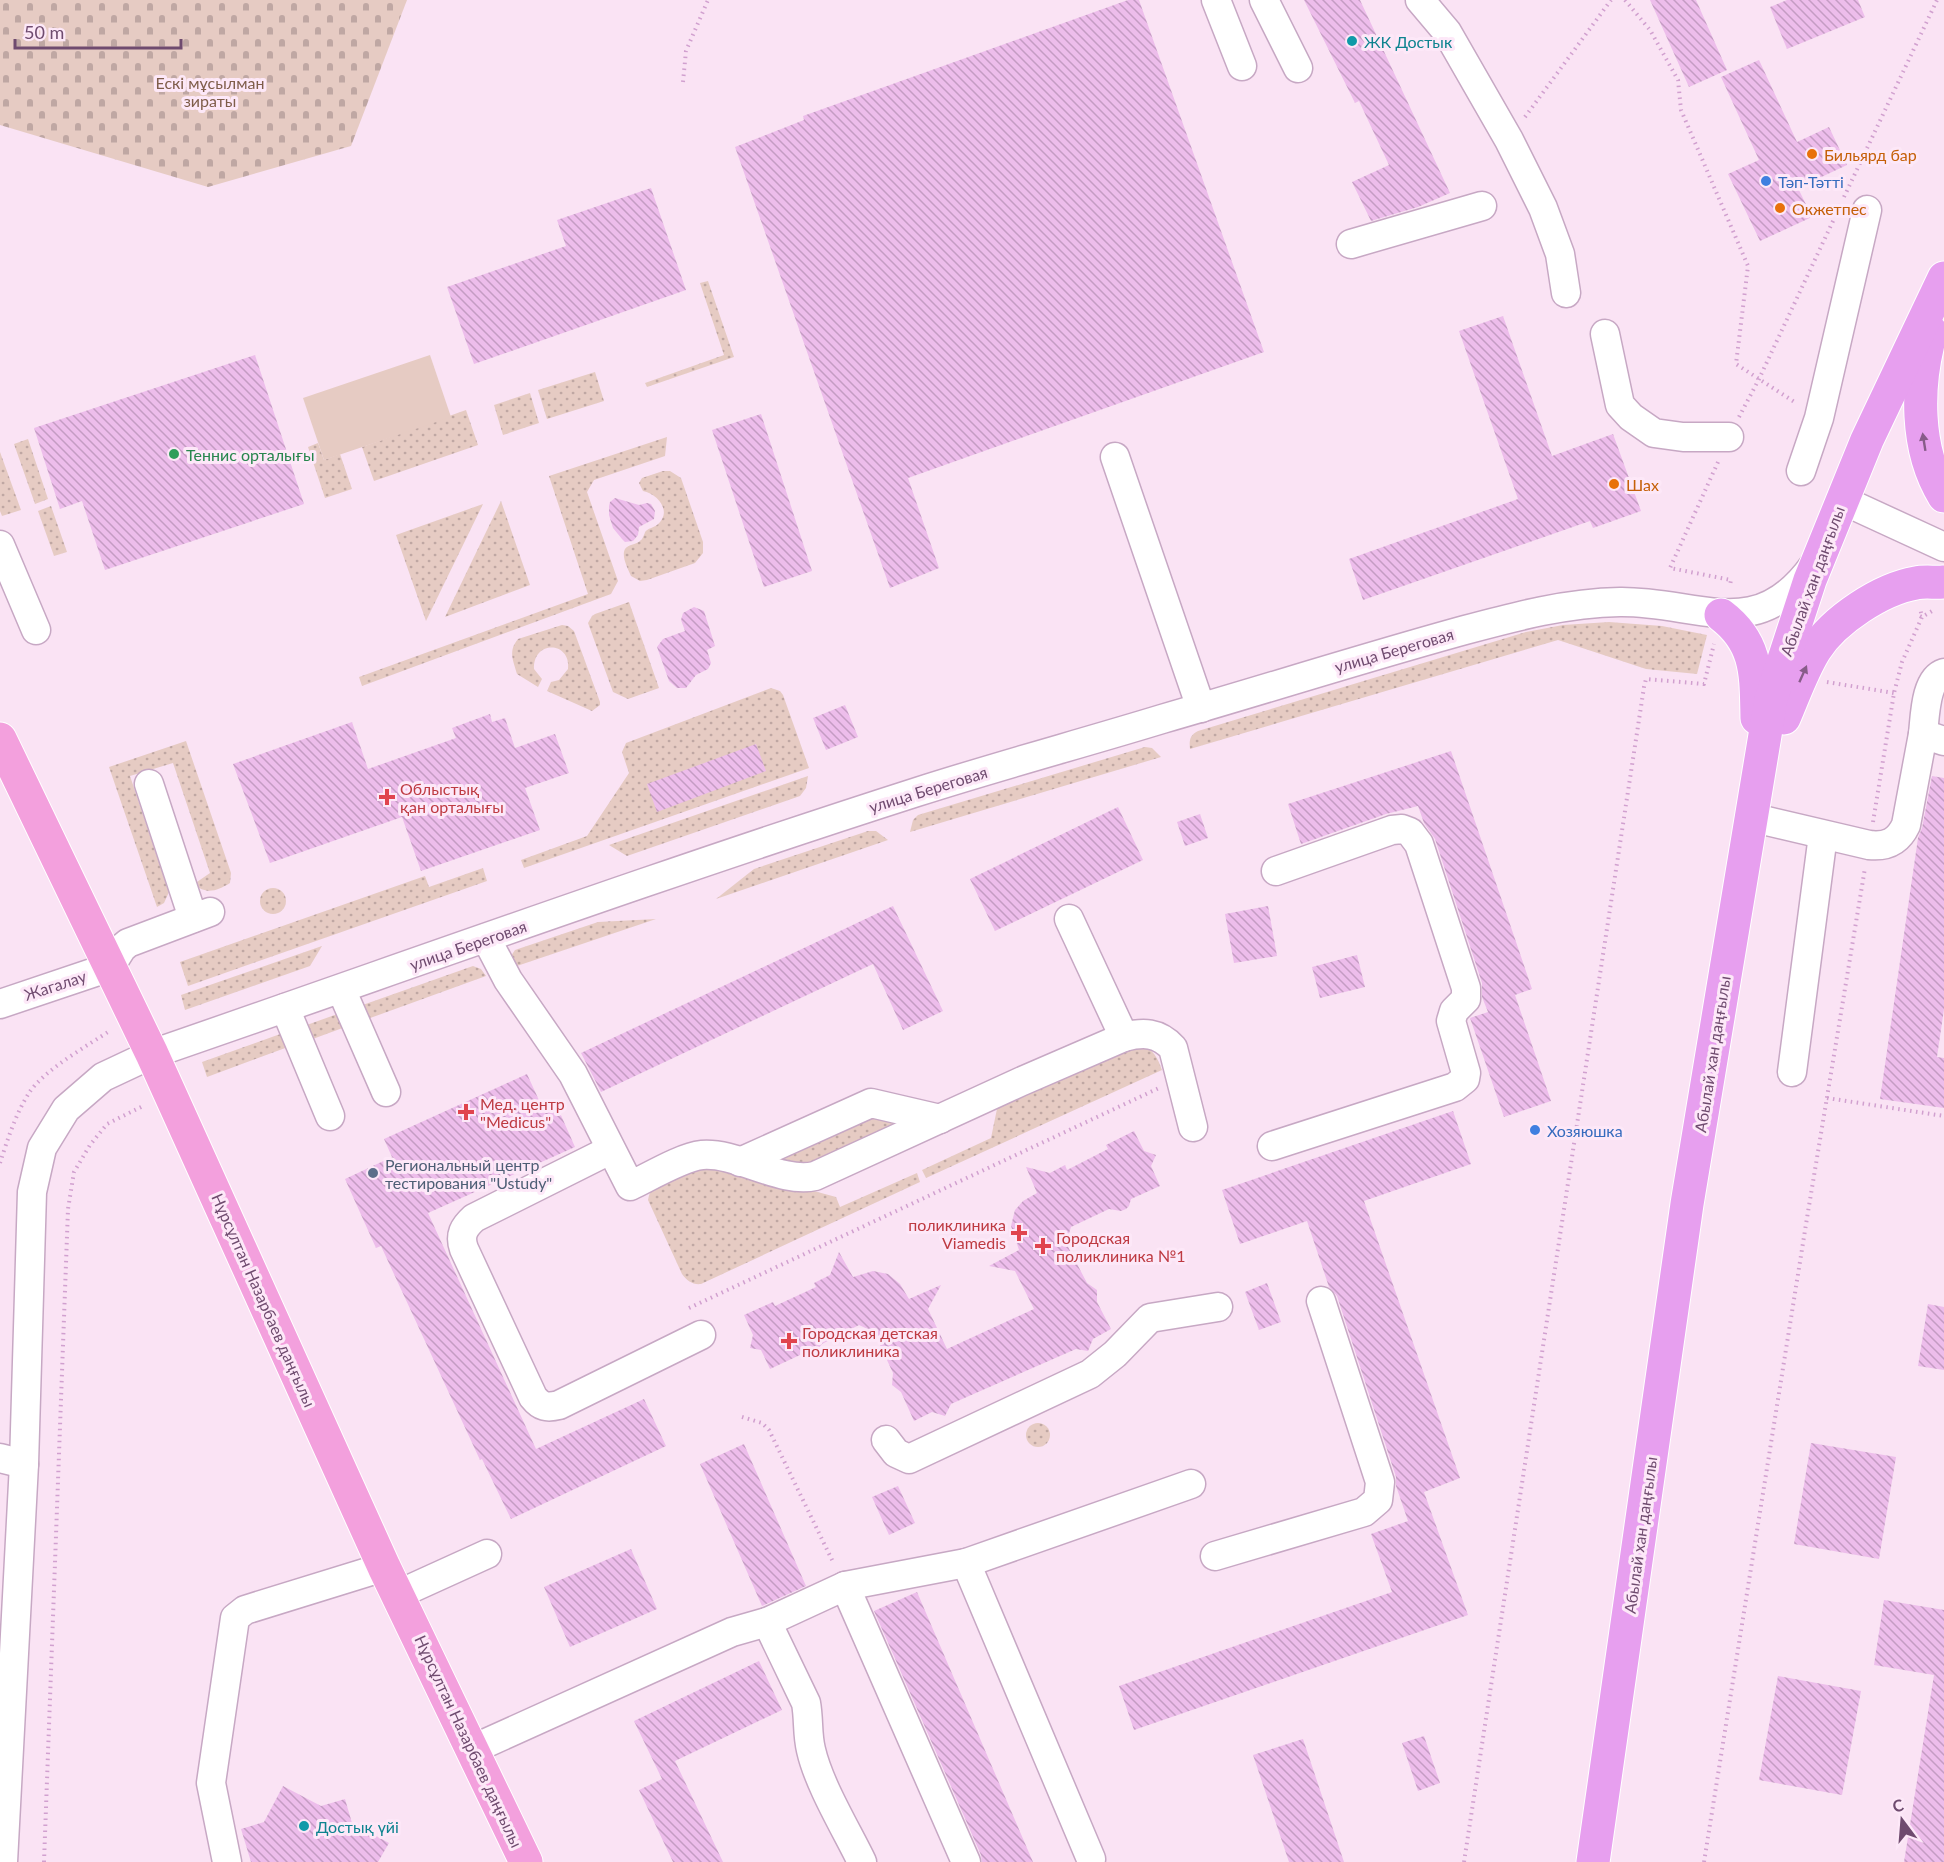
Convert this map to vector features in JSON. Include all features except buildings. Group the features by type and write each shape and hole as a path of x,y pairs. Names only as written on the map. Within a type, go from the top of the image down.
{"highway":[{"name":"Абылай хан даңғылы","path":"1593,1862 1687,1204 1771,699 1794,624 1867,440 1926,354 1944,278"},
{"path":"1944,286 1926,354 1922,380 1922,428 1932,474 1944,496"},
{"path":"1756,786 1815,649 1848,615 1874,600 1930,583"},
{"path":"1722,611 1743,635 1753,662 1758,723 1756,786"}],"main road":[{"name":"Нұрсұлтан Назарбаев даңғылы","path":"0,739 170,1092 392,1581 526,1862"}],"street":[{"path":"1216,0 1242,66"},
{"path":"1264,0 1298,68"},
{"path":"1420,0 1447,32 1509,140 1543,208 1560,254 1566,293"},
{"path":"1351,244 1482,206"},
{"path":"1801,471 1820,418 1867,210"},
{"path":"1605,334 1620,405 1631,417 1653,433 1683,437 1729,437"},
{"path":"1115,457 1201,708"},
{"path":"1842,500 1944,547"},
{"path":"0,545 36,630"},
{"name":"улица Береговая","path":"3,1862 12,1461 32,1192 42,1148 66,1109 103,1077 152,1054 923,790 1530,612 1577,604 1621,602 1746,613 1764,608 1794,590 1820,556"},
{"path":"1750,817 1869,845 1881,847 1894,842 1902,834 1906,825 1933,737 1930,686 1940,674 1944,674"},
{"path":"110,967 122,948 128,944 201,915 149,784"},
{"path":"1272,1146 1455,1087 1465,1079 1466,1073 1451,1021 1454,1011 1465,1002 1466,988 1419,844 1410,831 1392,830 1276,871"},
{"path":"1792,1072 1823,835"},
{"path":"1069,919 1124,1037"},
{"path":"486,938 508,980 573,1074 630,1186 695,1156 712,1155 807,1178 1124,1037 1148,1033 1166,1041 1173,1048 1193,1127"},
{"name":"Жагалау","path":"0,1004 110,967"},
{"path":"341,989 386,1092"},
{"path":"285,1008 330,1116"},
{"path":"740,1162 871,1102 940,1119"},
{"path":"610,1150 474,1218 466,1225 462,1233 461,1241 464,1249 533,1397 545,1407 559,1405 701,1335"},
{"path":"1215,1556 1364,1512 1378,1500 1380,1482 1321,1301"},
{"path":"886,1440 896,1453 909,1459 1090,1374 1115,1354 1150,1317 1218,1307"},
{"path":"473,1749 732,1632 767,1622 845,1586 966,1563 1191,1484"},
{"path":"227,1862 211,1783 235,1618 245,1610 392,1581 487,1554"},
{"path":"966,1563 1091,1859"},
{"path":"845,1586 966,1862"},
{"path":"767,1622 806,1703 811,1752 819,1773 862,1862"}],"path":[{"path":"683,82 686,51 708,0"},
{"path":"1509,140 1611,0"},
{"path":"1624,0 1650,30 1678,81 1681,110 1748,266 1736,364 1759,379"},
{"path":"1464,1862 1644,687 1646,679 1704,684 1731,580 1670,568 1729,437 1759,379 1937,0"},
{"path":"1704,1862 1894,693 1902,662 1922,617 1930,583"},
{"path":"1820,681 1894,693"},
{"path":"0,1163 7,1141 29,1093 43,1077 133,1014"},
{"path":"689,1308 1182,1077"},
{"path":"44,1862 70,1200 74,1172 90,1145 107,1124 170,1092"},
{"path":"1827,1098 1944,1116"},
{"path":"742,1417 762,1424 769,1430 845,1586"}],"green space":[{"name":"Ескі мұсылман зираты","path":"0,0 407,0 351,146 208,187 0,125"},
{"path":"708,281 734,357 647,387 645,383 724,355 700,283"},
{"path":"430,355 451,417 324,460 303,398"},
{"path":"595,372 604,401 547,419 538,390"},
{"path":"530,393 539,423 503,435 494,405"},
{"path":"466,410 478,445 374,481 362,447"},
{"path":"667,437 665,456 594,480 587,492 618,581 611,594 362,686 359,677 588,594 549,476"},
{"path":"28,439 48,499 35,504 14,444"},
{"path":"318,443 324,460 340,454 352,489 325,498 308,447"},
{"path":"0,452 21,510 2,516 0,511"},
{"path":"670,471 681,478 703,542 703,553 695,563 640,581 631,576 625,562 624,552 626,547 639,542 646,531 662,520 664,509 662,504 654,496 643,491 639,483 642,478"},
{"path":"501,501 530,585 445,617"},
{"path":"483,504 426,621 396,535"},
{"path":"51,506 67,552 54,556 38,511"},
{"path":"629,602 659,688 628,699 613,692 588,623 595,614"},
{"path":"1609,622 1662,626 1707,635 1697,674 1646,669 1558,640 1190,749 1191,738 1198,731 1526,632 1563,625"},
{"path":"562,625 574,631 600,702 600,705 592,711 547,691 551,682 559,680 568,669 564,653 558,649 545,649 535,660 534,669 542,679 538,687 517,674 512,652 518,639"},
{"path":"771,688 780,691 783,695 809,768 524,868 521,860 587,836 629,773 622,752 626,743"},
{"path":"186,741 231,873 230,883 212,891 203,890 194,884 210,873 173,763 130,776 169,892 164,903 157,907 109,767"},
{"path":"1145,747 1152,748 1161,757 910,832 913,820 918,815"},
{"path":"808,776 806,788 800,796 627,856 609,845"},
{"path":"868,831 876,831 888,840 716,899 754,869"},
{"path":"483,868 487,881 188,986 180,962 425,876 429,887"},
{"path":"273,888 282,892 286,901 282,910 273,914 264,910 260,901 264,892"},
{"path":"656,919 514,967 511,956 515,950 598,922"},
{"path":"322,946 310,966 185,1010 181,995"},
{"path":"473,966 481,969 486,976 362,1021 357,1007"},
{"path":"343,1012 348,1026 310,1040 304,1026"},
{"path":"283,1033 288,1047 207,1077 202,1062"},
{"path":"1131,1044 1148,1048 1162,1070 926,1178 922,1170 991,1138 998,1104"},
{"path":"865,1111 907,1121 808,1168 768,1157"},
{"path":"699,1160 836,1197 840,1207 917,1173 920,1182 698,1284 690,1282 682,1274 648,1200 655,1185 661,1179"},
{"path":"1038,1423 1047,1426 1050,1435 1047,1444 1038,1447 1029,1444 1026,1435 1029,1426"}],"place":[{"name":"ЖК Достык","path":"1352,41"},
{"name":"Бильярд бар","path":"1812,154"},
{"name":"Тәп-Тәтті","path":"1766,181"},
{"name":"Окжетпес","path":"1780,208"},
{"name":"Теннис орталығы","path":"174,454"},
{"name":"Шах","path":"1614,484"},
{"name":"Облыстық қан орталығы","path":"387,797"},
{"name":"Мед. центр \"Medicus\"","path":"466,1112"},
{"name":"Хозяюшка","path":"1535,1130"},
{"name":"Региональный центр тестирования \"Ustudy\"","path":"373,1173"},
{"name":"поликлиника Viamedis","path":"1019,1233"},
{"name":"Городская поликлиника №1","path":"1043,1246"},
{"name":"Городская детская поликлиника","path":"789,1341"},
{"name":"Достық үйі","path":"304,1826"}]}
